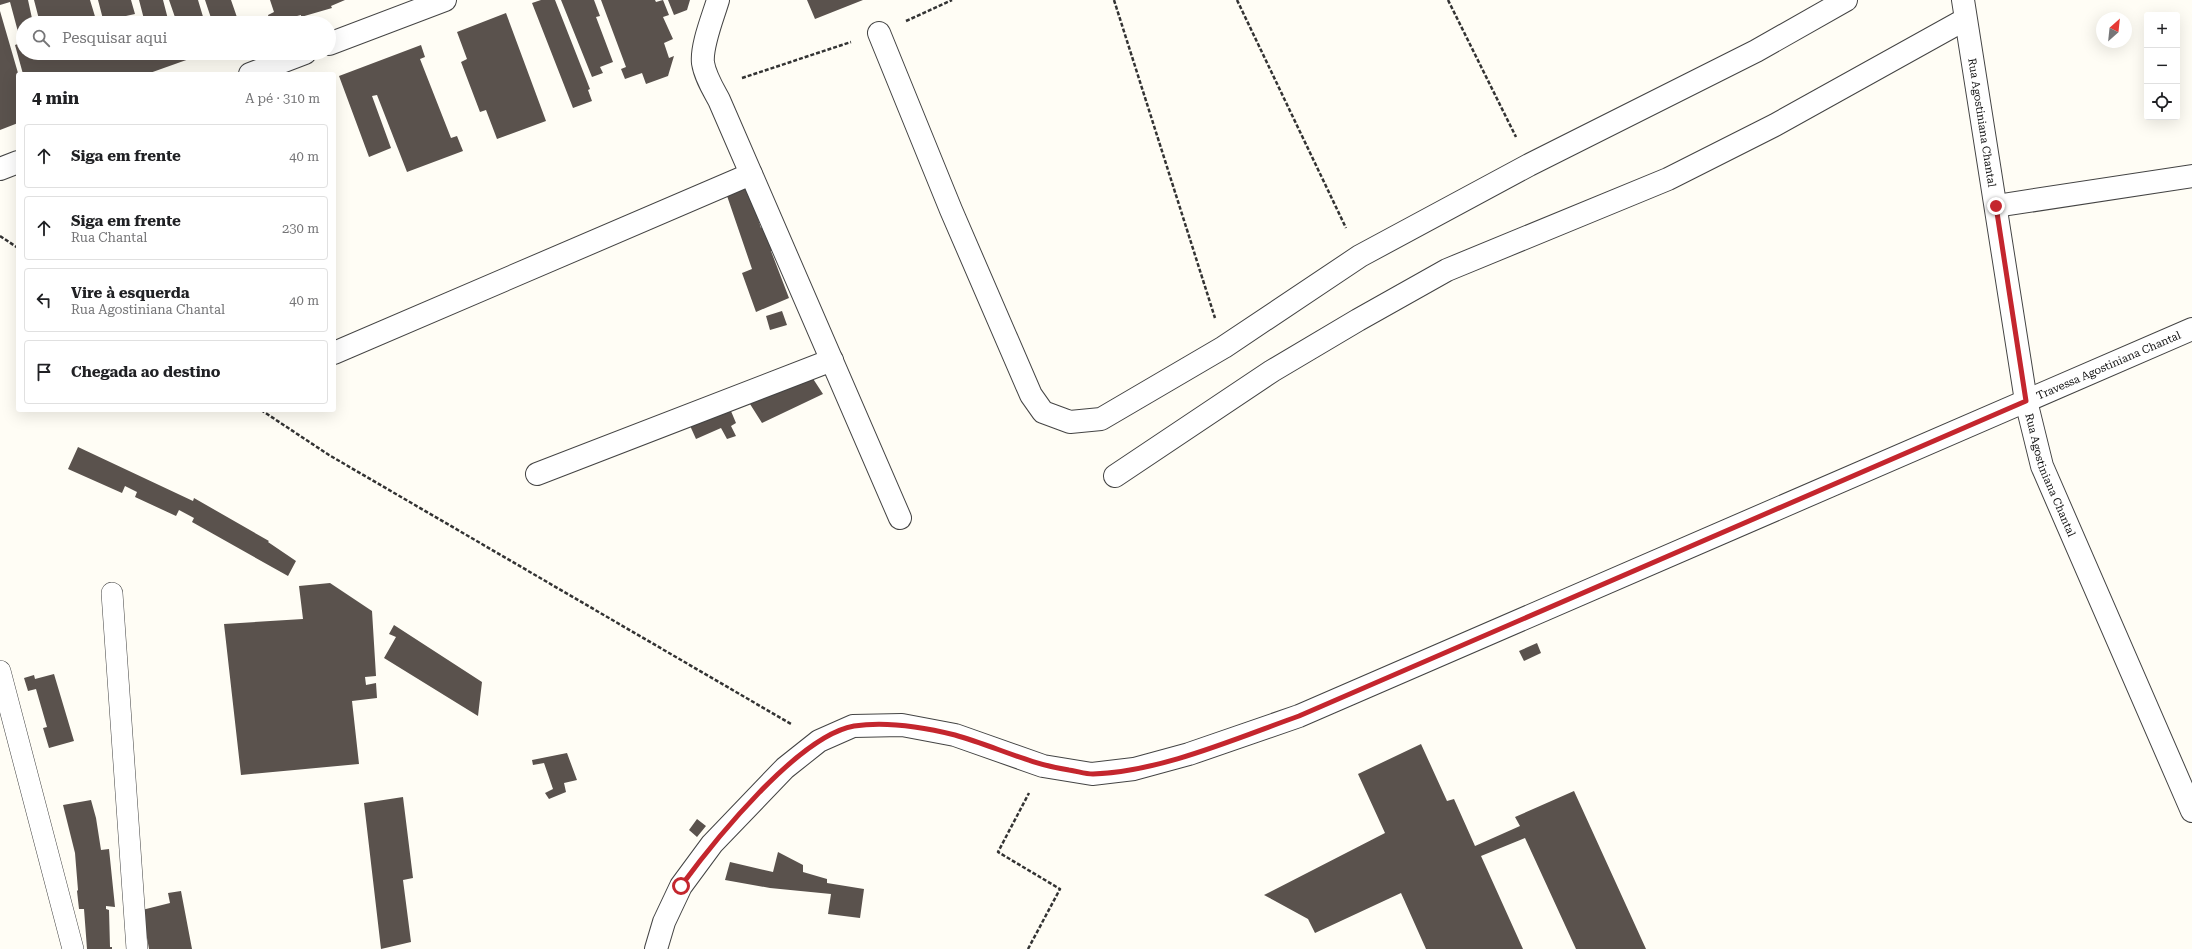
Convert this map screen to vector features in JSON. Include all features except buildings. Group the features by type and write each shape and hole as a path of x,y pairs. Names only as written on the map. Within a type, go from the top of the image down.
{"street":[{"path":"336,41 445,0"},
{"path":"718,0 705,47 703,63 709,80 900,518"},
{"path":"880,33 951,210 1024,381 1031,395 1043,412 1070,422 1101,419 1224,347 1360,256 1529,165 1756,51 1846,0"},
{"path":"1116,476 1272,372 1358,320 1447,270 1668,179 1775,124 1963,10"},
{"name":"Rua Agostiniana Chantal","path":"1963,10 1996,206 2026,401 2042,466 2192,811"},
{"path":"255,72 287,60"},
{"path":"0,168 16,163"},
{"path":"336,352 751,174"},
{"path":"1996,206 2192,176"},
{"name":"Travessa Agostiniana Chantal","path":"820,741 853,726 902,725 955,735 1044,766 1092,774 1134,769 1189,754 1299,716 2192,329"},
{"path":"537,474 832,360"},
{"path":"656,949 664,922 681,886 712,844 785,768 820,741"}],"lane":[{"path":"112,593 137,949"},
{"path":"0,671 73,949"}],"path":[{"path":"703,63 739,79 880,33 952,0"},
{"path":"1114,0 1224,347"},
{"path":"1237,0 1360,256"},
{"path":"1448,0 1529,165"},
{"path":"0,236 16,247"},
{"path":"264,412 329,455 820,741"},
{"path":"1028,949 1060,889 998,852 1044,766"}],"route":[{"path":"681,886 712,844 785,768 820,741 853,726 902,725 955,735 1044,766 1092,774 1134,769 1189,754 1299,716 1886,463 2026,401 1996,206"}]}
